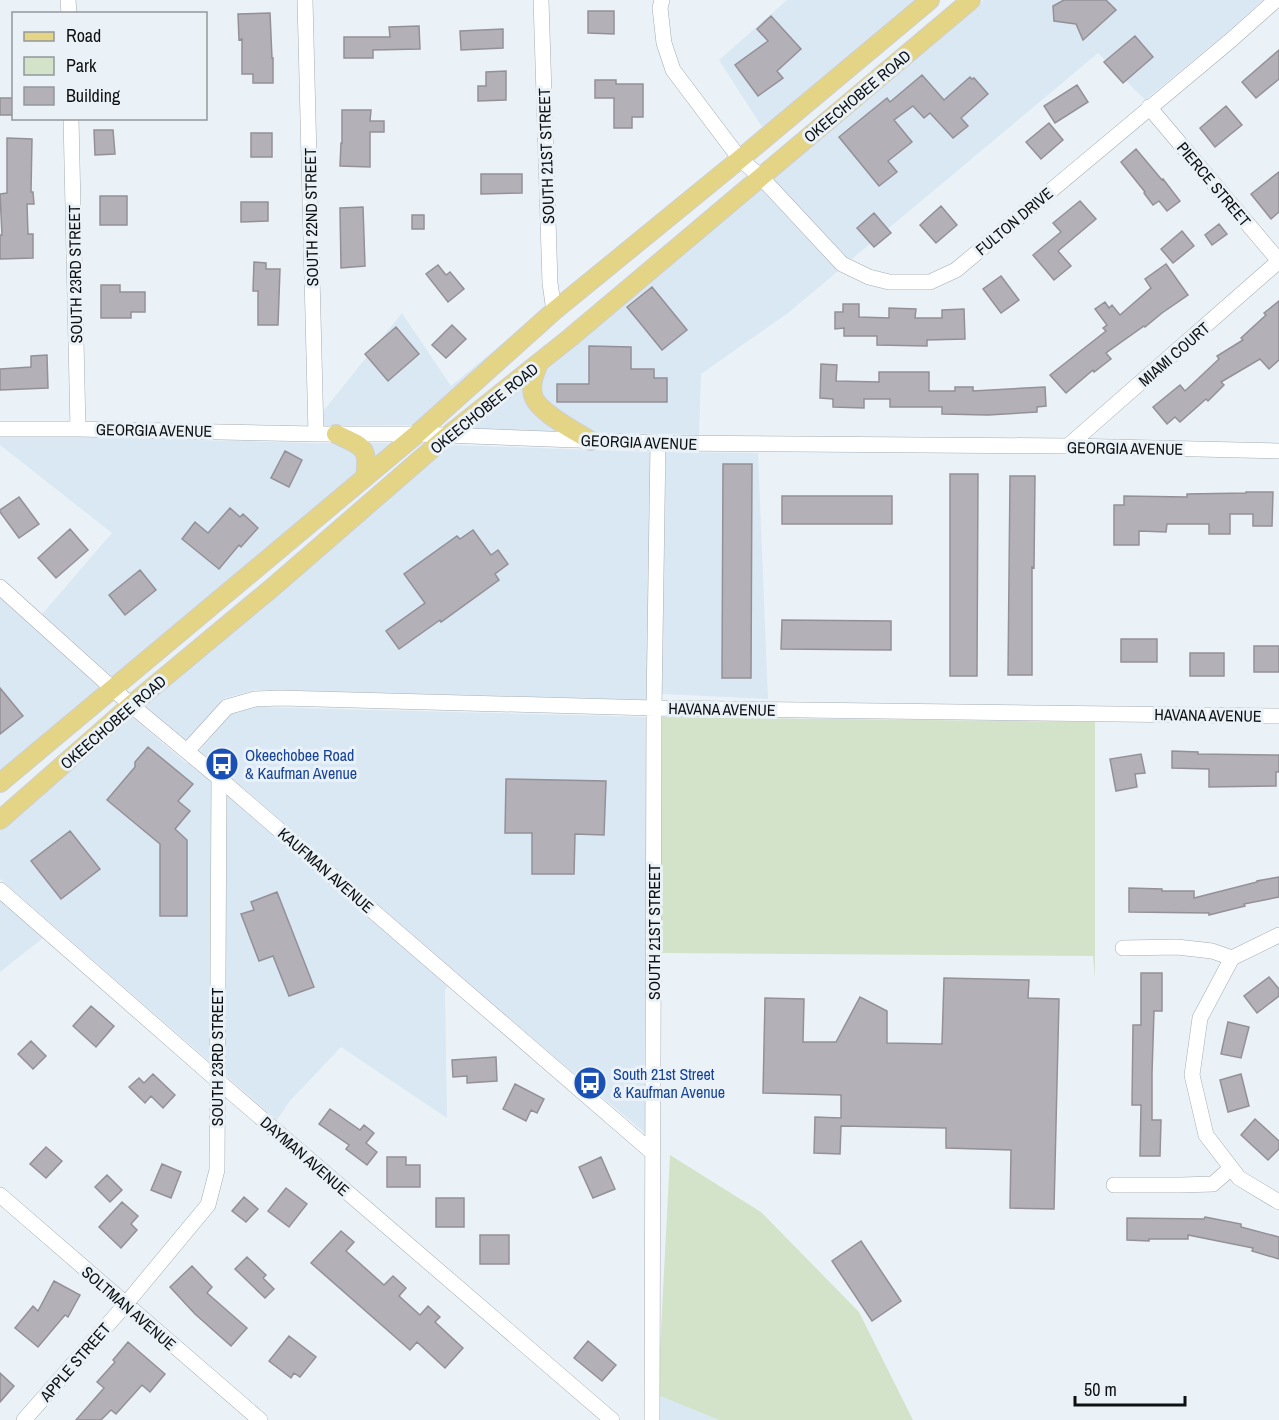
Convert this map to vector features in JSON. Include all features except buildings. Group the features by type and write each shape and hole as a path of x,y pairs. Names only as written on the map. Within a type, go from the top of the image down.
{"main road":[{"name":"OKEECHOBEE ROAD","path":"0,783 417,434 554,311 930,0"},
{"name":"OKEECHOBEE ROAD","path":"0,819 447,436 539,363 971,0"},
{"path":"539,363 533,378 533,395 539,405 550,415 591,441"},
{"path":"336,434 359,445 366,454 365,477"}],"street":[{"name":"SOUTH 22ND STREET","path":"306,0 316,434"},
{"name":"SOUTH 21ST STREET","path":"541,0 550,284 554,311"},
{"name":"FULTON DRIVE","path":"662,0 660,8 664,43 674,70 740,159 761,177 842,264 869,277 889,282 930,282 956,270 1276,0"},
{"name":"PIERCE STREET","path":"1149,107 1279,261"},
{"name":"SOUTH 23RD STREET","path":"71,120 78,429"},
{"name":"MIAMI COURT","path":"1068,446 1279,261"},
{"name":"GEORGIA AVENUE","path":"0,429 417,434 658,443 1068,446 1279,451"},
{"name":"SOUTH 21ST STREET","path":"652,1420 654,708 658,443"},
{"name":"KAUFMAN AVENUE","path":"0,587 131,705 219,778 653,1153"},
{"name":"HAVANA AVENUE","path":"187,752 227,707 255,699 280,698 654,708 1279,716"},
{"name":"SOUTH 23RD STREET","path":"125,1305 208,1205 217,1170 219,778"},
{"name":"DAYMAN AVENUE","path":"0,890 612,1420"},
{"path":"1277,935 1233,958 1200,1017 1192,1075 1206,1135 1239,1178 1279,1202"},
{"path":"1123,948 1177,947 1212,951 1233,958"},
{"path":"1114,1185 1213,1184 1231,1168"},
{"name":"SOLTMAN AVENUE","path":"0,1195 260,1420"},
{"name":"APPLE STREET","path":"24,1420 125,1305"}],"shaded area":[{"path":"787,0 917,0 741,148 740,146 762,127 719,60"},
{"path":"984,0 1263,0 1145,100 1098,53 852,259 846,257 773,178"},
{"path":"760,188 838,271 788,313 701,374 699,435 470,429"},
{"path":"546,307 415,425 324,426 324,410 402,313 451,386"},
{"path":"0,437 394,443 113,677 42,614 112,533 0,445"},
{"path":"449,445 651,452 647,700 255,690 225,698 186,740 144,705"},
{"path":"666,452 758,453 768,699 662,694"},
{"path":"0,597 100,688 0,772"},
{"path":"256,707 647,717 645,1133 227,774 227,769 222,769 199,751 231,714"},
{"path":"131,716 211,782 210,1062 0,879 0,830"},
{"path":"227,795 448,986 445,989 447,1118 341,1047 289,1102 277,1120 225,1075"},
{"path":"0,901 43,938 0,972"},
{"path":"660,1396 719,1420 660,1420"}],"green space":[{"path":"662,717 1095,722 1095,979 1093,956 661,953"},
{"path":"670,1155 761,1212 859,1312 913,1420 719,1420 660,1396 660,1350"}],"place":[{"name":"Okeechobee Road & Kaufman Avenue","path":"222,764"},
{"name":"South 21st Street & Kaufman Avenue","path":"590,1083"}]}
